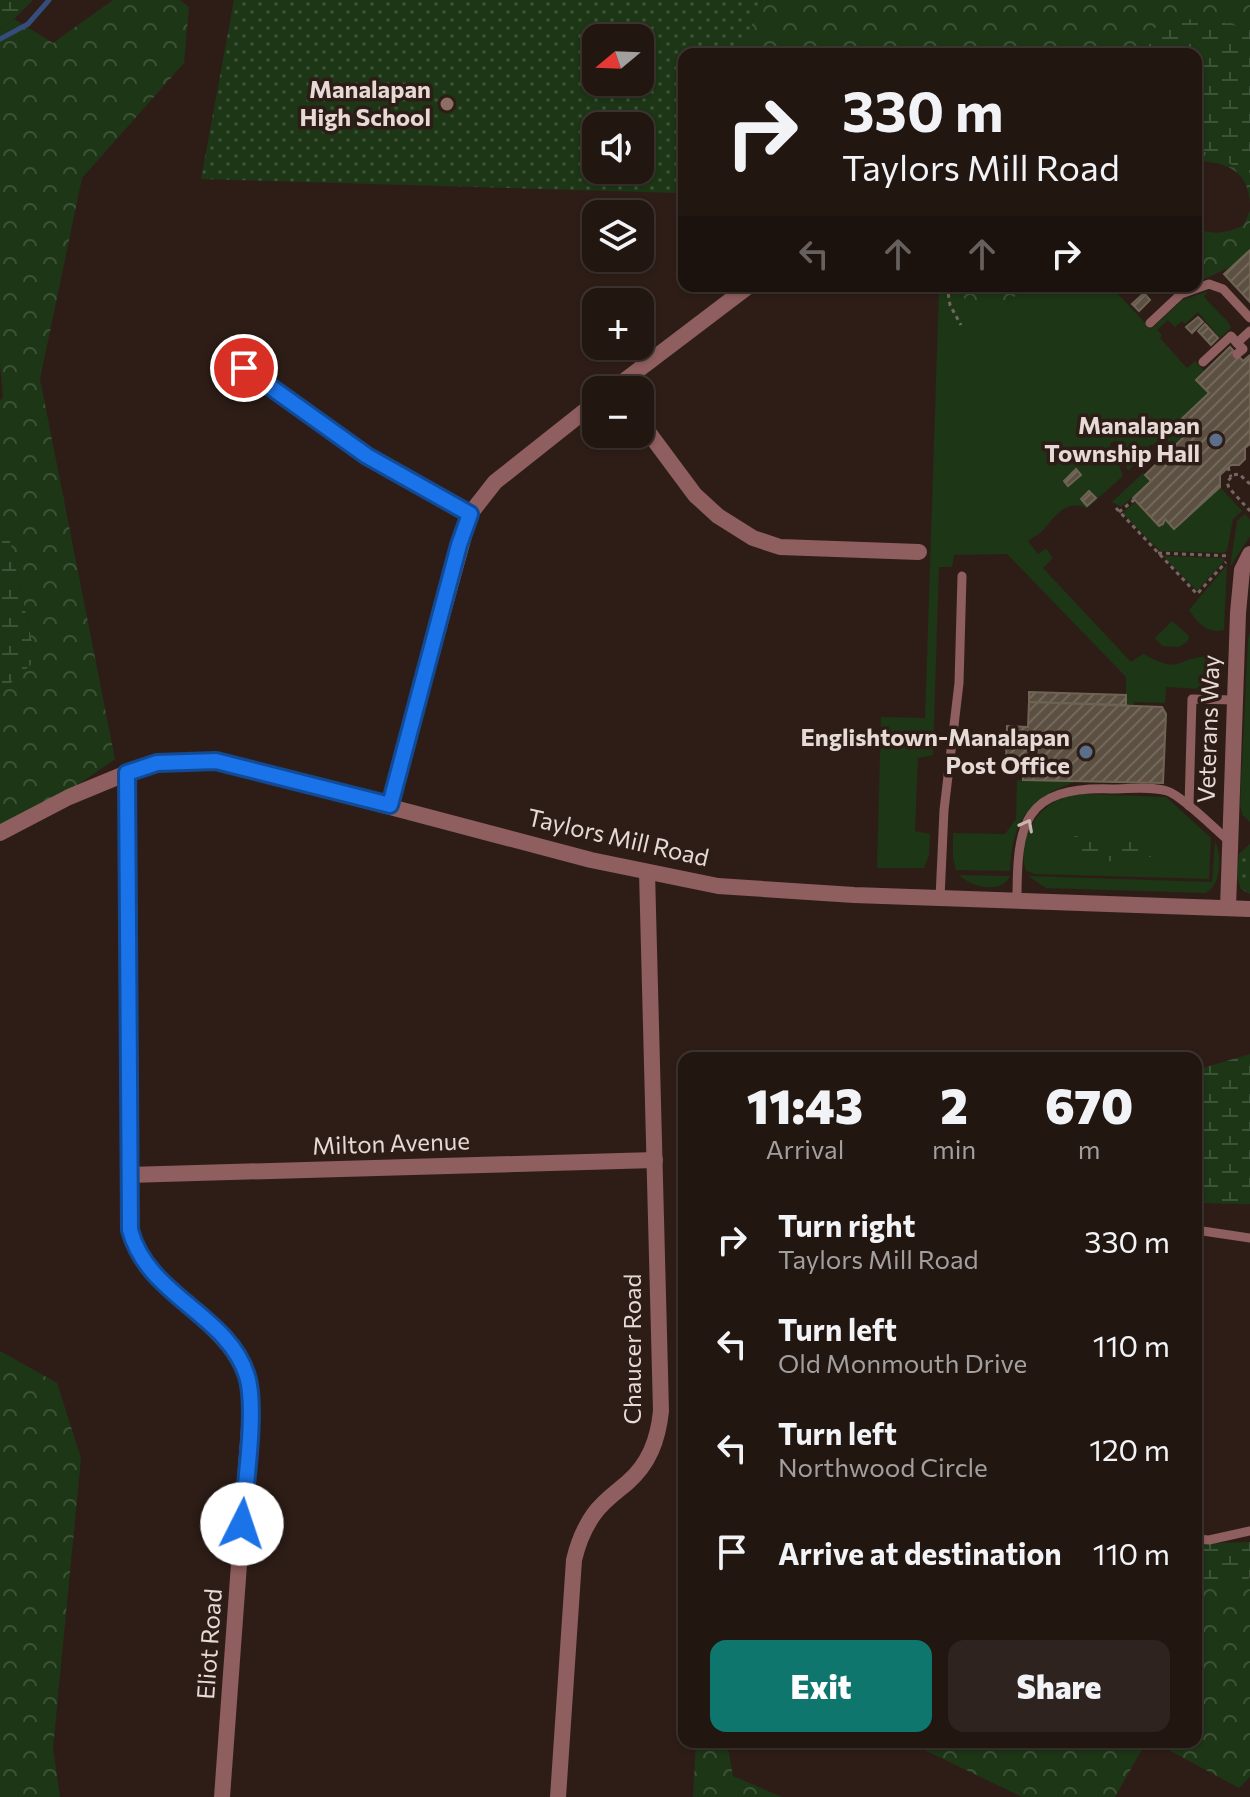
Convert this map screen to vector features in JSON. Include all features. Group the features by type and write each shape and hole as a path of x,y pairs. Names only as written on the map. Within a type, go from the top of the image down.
{"street":[{"path":"632,376 741,292"},
{"path":"244,368 367,456 470,514"},
{"path":"390,805 470,514 495,482 582,413"},
{"path":"654,440 695,495 718,516 753,538 780,547 919,552"},
{"name":"Veterans Way","path":"1228,908 1240,579 1250,554"},
{"name":"Taylors Mill Road","path":"0,833 69,797 127,773 157,763 216,761 591,860 718,886 777,891 1250,909"},
{"name":"Eliot Road","path":"127,773 130,1230 138,1254 154,1276 225,1339 238,1356 250,1389 222,1797"},
{"name":"Chaucer Road","path":"558,1797 574,1560 594,1514 640,1469 652,1450 661,1411 647,872"},
{"name":"Milton Avenue","path":"128,1175 655,1160"}],"lane":[{"path":"1202,285 1218,286 1237,295 1250,318"},
{"path":"1150,323 1186,292"},
{"path":"1237,343 1250,331"},
{"path":"1207,361 1219,352 1231,336 1243,349 1237,354"},
{"path":"940,898 944,810 959,683 962,576"},
{"path":"1189,806 1192,699 1234,700"},
{"path":"952,742 1007,743"},
{"path":"1017,901 1017,854 1021,836 1033,813 1054,796 1082,788 1165,790 1189,806 1229,841"},
{"path":"1202,1231 1250,1238"},
{"path":"1202,1539 1250,1531"}],"path":[{"path":"948,292 950,305 961,325"},
{"path":"1228,467 1231,477"},
{"path":"1250,484 1236,474 1227,482 1250,511"},
{"path":"1245,478 1249,474"},
{"path":"1134,500 1117,510 1197,594 1229,558 1158,553"}],"green space":[{"path":"0,0 33,0 0,29"},
{"path":"113,0 180,0 189,7 184,63 82,178 40,379 115,759 15,829 0,832 0,693 36,660 10,541 0,533 0,400 3,397 0,363 0,29 14,19 53,43"},
{"name":"Manalapan High School","path":"234,0 762,0 742,48 678,48 678,193 201,179"},
{"path":"762,0 1250,0 1250,203 1240,175 1226,166 1202,162 1202,48 742,48"},
{"path":"1186,19 1225,23 1250,30 1250,173 1202,151 1202,48 1141,48 1144,35 1160,25"},
{"path":"1250,210 1250,255 1202,280 1202,230 1214,233 1244,225"},
{"path":"1208,291 1204,297 1228,322 1231,328 1220,338 1198,312 1185,324 1182,321 1175,327 1168,320 1157,330 1162,335 1160,338 1187,368 1195,361 1205,371 1196,380 1209,393 1174,425 1184,437 1170,451 1162,444 1150,445 1143,454 1144,465 1140,469 1135,464 1128,471 1116,441 1110,443 1123,476 1087,508 1073,506 1062,510 1028,541 1038,554 1046,548 1053,558 1043,568 1131,662 1143,654 1172,665 1208,656 1220,667 1216,690 1166,687 1165,703 1134,702 1134,706 1126,705 1126,677 1007,554 954,555 952,567 939,567 933,755 918,758 915,831 930,834 929,855 924,868 877,868 881,717 925,718 939,292 959,292 982,309 1000,307 1020,292 1116,292 1151,329 1182,300"},
{"path":"960,292 1019,292 1007,302 989,310 971,305"},
{"path":"1143,473 1151,481 1121,507 1112,502"},
{"path":"1220,487 1242,511 1233,519 1227,551 1223,553 1160,551 1124,515 1124,511 1136,502 1158,526 1163,525 1165,519 1174,529"},
{"path":"1245,514 1250,520 1250,536 1230,567 1237,521"},
{"path":"0,533 10,541 36,660 0,693"},
{"path":"1163,556 1222,558 1225,560 1197,591"},
{"path":"1227,565 1224,630 1213,631 1199,623 1189,610"},
{"path":"1172,621 1189,636 1188,641 1179,647 1162,646 1155,638"},
{"path":"1250,632 1250,822 1242,814 1240,804"},
{"path":"1017,780 1075,782 1045,796 1026,814 1014,839 1010,871 956,870 953,833 1005,834 1016,819"},
{"path":"1084,794 1166,797 1211,838 1209,879 1035,874 1026,871 1026,840 1041,812 1058,800"},
{"path":"1075,836 1155,841 1160,849 1157,855 1147,857 1090,861 1069,848 1070,840"},
{"path":"1215,841 1219,870 1215,884 1205,893 1046,888 1028,876 1212,882"},
{"path":"1250,844 1250,894 1241,889 1237,877 1239,854"},
{"path":"959,875 1010,876 1000,886 986,887 971,883"},
{"path":"1250,1054 1250,1204 1202,1203 1202,1068"},
{"path":"0,1351 57,1383 81,1458 53,1748 60,1797 0,1797"},
{"path":"1250,1542 1250,1577 1247,1580 1202,1580 1202,1544"},
{"path":"1250,1577 1250,1777 1239,1788 1165,1748 1202,1748 1202,1580 1247,1580"},
{"path":"696,1748 728,1748 733,1776 782,1797 693,1797"},
{"path":"920,1748 1143,1748 1115,1797 1022,1797"}],"building":[{"path":"1250,250 1250,302 1224,274"},
{"path":"1144,293 1150,300 1139,311 1132,304"},
{"path":"1198,317 1203,322 1192,333 1186,327"},
{"path":"1205,324 1218,338 1211,345 1198,331"},
{"name":"Manalapan Township Hall","path":"1230,347 1243,361 1250,355 1250,444 1245,448 1245,459 1239,465 1231,465 1220,475 1220,487 1174,529 1165,519 1159,526 1133,498 1151,481 1145,475 1184,437 1174,426 1209,393 1196,380"},
{"path":"1076,469 1081,475 1068,486 1064,481"},
{"path":"1089,491 1096,498 1087,506 1081,499"},
{"path":"1029,692 1126,695 1126,705 1029,702"},
{"name":"Englishtown-Manalapan Post Office","path":"1029,702 1162,707 1166,714 1163,783 1023,780 1023,761 1006,761 1007,726 1028,727"}],"waterway":[{"path":"0,39 28,24 49,0"}],"place":[{"name":"Manalapan High School","path":"447,104"},
{"name":"Manalapan Township Hall","path":"1216,440"},
{"name":"Englishtown-Manalapan Post Office","path":"1086,752"}],"route":[{"path":"242,1524 251,1400 247,1375 225,1339 149,1270 138,1254 130,1230 127,773 157,763 216,761 390,805 470,514 367,456 244,368"}]}
